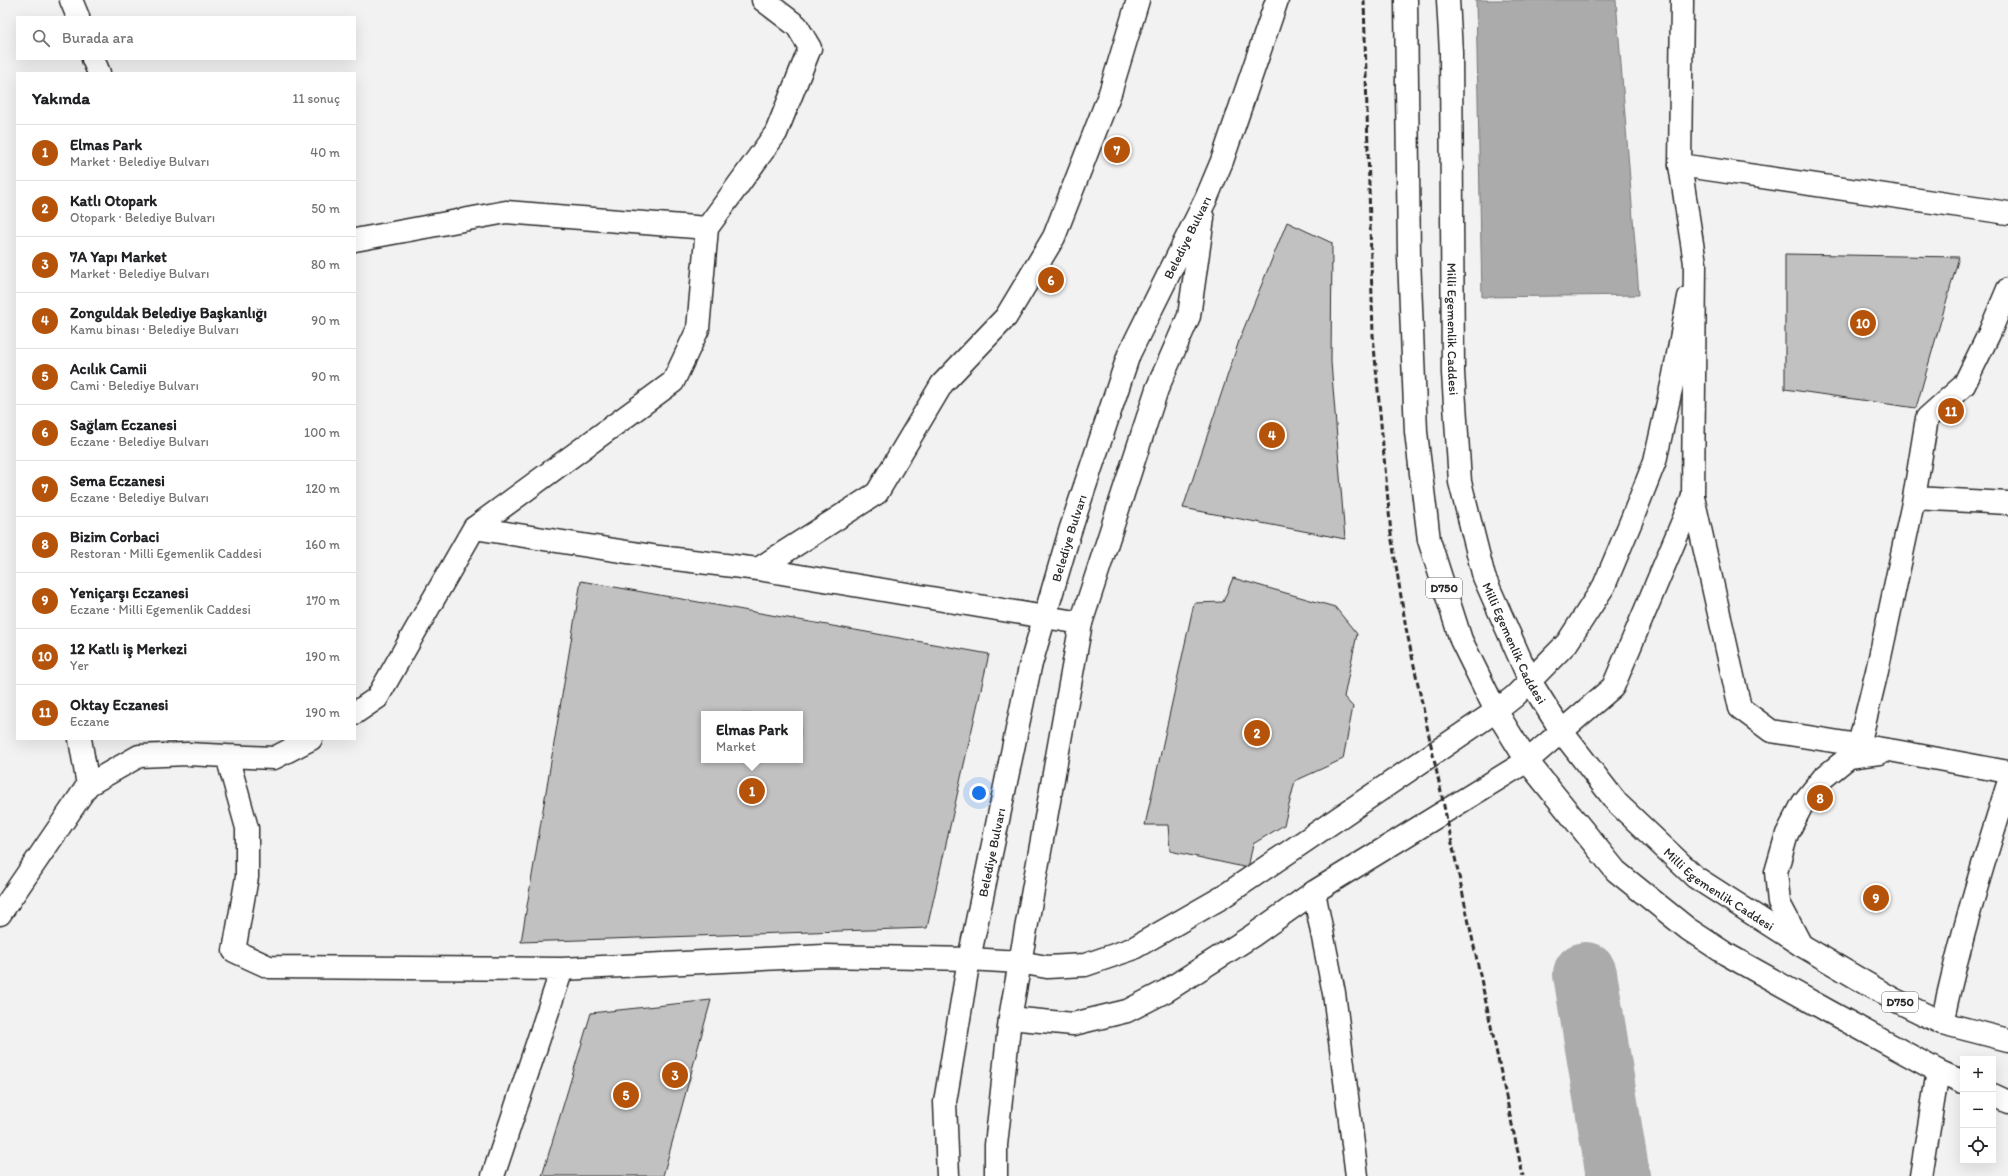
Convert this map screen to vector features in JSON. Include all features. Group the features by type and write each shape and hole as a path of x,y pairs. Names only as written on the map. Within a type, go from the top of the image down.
{"main road":[{"path":"71,0 78,16"},
{"path":"356,712 378,698 474,528 673,382 698,329 707,228 776,133 810,48 797,26 763,0"},
{"path":"758,569 877,492 942,384 1006,316 1054,237 1110,93 1138,0"},
{"path":"1206,199 1222,161 1277,0"},
{"name":"D750","path":"1406,0 1409,257 1416,432 1428,540 1461,640 1496,711 1527,762 1616,871 1688,929 1726,954 1938,1071 1960,1081"},
{"name":"Milli Egemenlik Caddesi","path":"1448,0 1451,52 1453,373 1460,482 1484,577 1530,681 1562,732 1617,803 1696,877 1801,946 1893,999 1942,1023 2008,1040"},
{"path":"1682,0 1680,165 1695,263 1692,497 1740,708 1771,731 1895,751 2008,772"},
{"path":"94,60 98,72"},
{"path":"1680,165 2008,213"},
{"name":"Belediye Bulvarı","path":"948,1176 945,1102 969,958 1030,667 1070,531 1129,354 1206,199"},
{"name":"Belediye Bulvarı","path":"996,1176 996,1145 1010,1018 1081,623 1158,389 1189,316 1206,199"},
{"path":"356,240 506,212 707,228"},
{"path":"227,756 247,828 247,877 234,952 269,967 562,970 824,956 969,958 1019,962 1047,967 1085,965 1132,949 1221,898 1496,711 1530,681 1567,643 1600,592 1632,519 1655,461 1673,380 1695,263"},
{"path":"1859,745 1877,671 1914,498 1926,418 1964,384 1989,334 2008,289"},
{"path":"1010,1018 1073,1024 1127,1011 1166,991 1195,973 1314,892 1527,762 1613,687 1692,497"},
{"path":"1914,498 2008,503"},
{"path":"474,528 659,557 758,569 1081,623"},
{"path":"80,740 88,784"},
{"path":"0,914 88,784 139,756 187,754 274,758 309,740"},
{"path":"1801,946 1779,903 1776,872 1787,834 1803,803 1823,778 1849,758 1895,751"},
{"path":"1942,1023 1952,977 1975,890 2008,784"},
{"path":"1314,892 1334,993 1357,1176"},
{"path":"493,1176 562,970"},
{"path":"1921,1176 1938,1071"},
{"path":"1996,1096 2008,1102"}],"shaded area":[{"path":"1476,0 1616,0 1639,295 1482,297"}],"building":[{"path":"1287,222 1332,243 1331,362 1345,539 1183,508 1240,338"},
{"path":"1785,254 1959,257 1916,408 1785,389"},
{"path":"1233,578 1335,607 1357,634 1344,697 1353,707 1343,759 1295,781 1284,825 1253,844 1248,868 1170,851 1168,825 1145,825 1194,603 1223,602"},
{"path":"581,581 989,654 927,928 521,942"},
{"path":"711,1000 663,1176 542,1176 591,1013"}],"waterway":[{"path":"1585,974 1618,1176"}],"railway":[{"path":"1364,0 1373,335 1391,534 1406,628 1523,1176"}],"place":[{"name":"Sema Eczanesi","path":"1117,150"},
{"name":"Sağlam Eczanesi","path":"1051,280"},
{"name":"12 Katlı iş Merkezi","path":"1863,323"},
{"name":"Oktay Eczanesi","path":"1951,411"},
{"name":"Zonguldak Belediye Başkanlığı","path":"1272,435"},
{"name":"Katlı Otopark","path":"1257,733"},
{"name":"Elmas Park","path":"752,791"},
{"name":"Bizim Corbaci","path":"1820,798"},
{"name":"Yeniçarşı Eczanesi","path":"1876,898"},
{"name":"7A Yapı Market","path":"675,1075"},
{"name":"Acılık Camii","path":"626,1095"}]}
